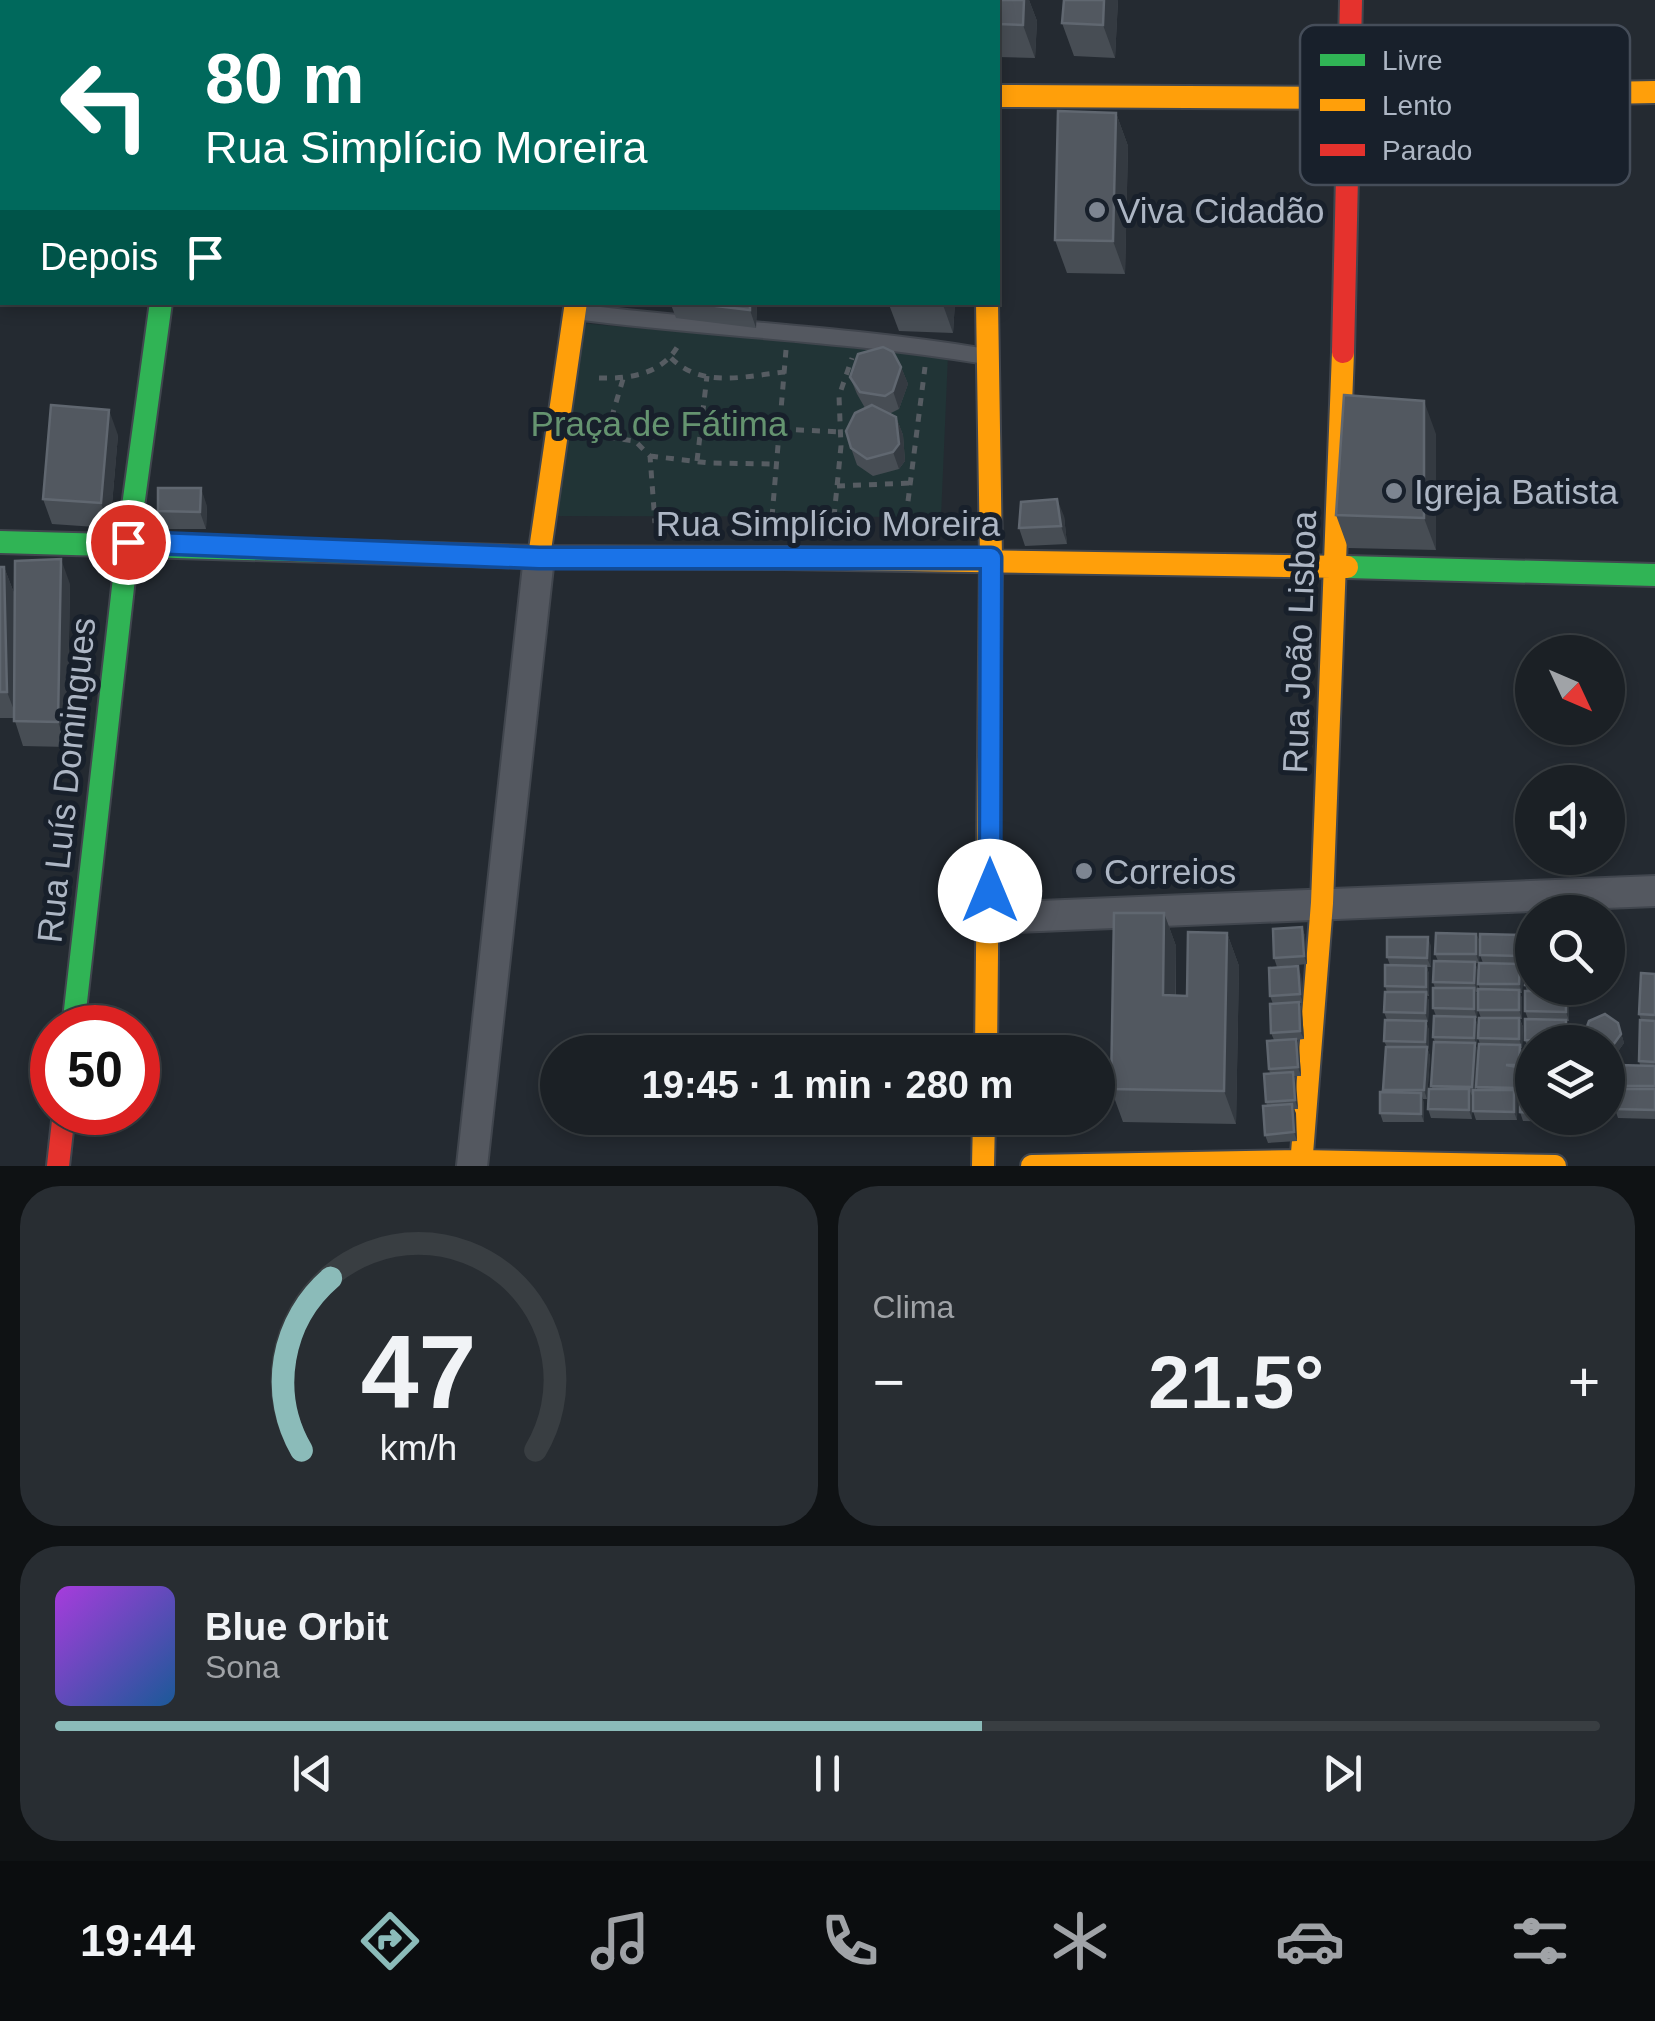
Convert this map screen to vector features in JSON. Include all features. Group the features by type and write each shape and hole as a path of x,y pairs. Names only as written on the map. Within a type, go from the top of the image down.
{"main road":[{"path":"1630,92 1655,92"},
{"path":"1000,96 1300,98"},
{"name":"Rua João Lisboa","path":"1302,1164 1322,903 1338,564 1348,185"},
{"name":"Rua Luís Domingues","path":"77,1005 128,542 161,305"},
{"path":"987,305 991,558 987,1035"},
{"path":"539,558 576,307"},
{"name":"Rua Simplício Moreira","path":"0,542 128,542 539,558 991,558 1655,575"},
{"path":"58,1166 61,1135"},
{"path":"983,1166 984,1135"},
{"path":"1032,1166 1555,1166"}],"street":[{"path":"472,1166 539,558"},
{"path":"990,918 1655,890"}],"lane":[{"path":"576,307 708,328 900,342 988,357"}],"path":[{"path":"588,377 623,379 663,367 685,332"},
{"path":"772,517 787,341"},
{"path":"834,517 839,396 856,347"},
{"path":"906,517 928,354"},
{"path":"671,358 688,374 785,372"},
{"path":"698,461 706,376"},
{"path":"606,434 623,379"},
{"path":"780,429 840,432"},
{"path":"578,435 606,434 635,442 650,456 777,464"},
{"path":"650,456 658,558"},
{"path":"837,486 911,483"}],"green space":[{"name":"Praça de Fátima","path":"580,323 948,355 941,517 550,516"}],"building":[{"path":"1000,0 1024,0 1023,25 1000,24"},
{"path":"1064,0 1104,0 1103,25 1062,23"},
{"path":"1058,111 1116,113 1113,241 1055,240"},
{"path":"708,305 750,305 750,310"},
{"path":"883,347 893,352 901,367 893,391 885,396 860,392 850,377 858,354"},
{"name":"Igreja Batista","path":"1344,395 1424,401 1424,518 1336,515"},
{"path":"51,405 109,410 101,503 43,499"},
{"path":"872,405 896,417 899,444 893,452 867,459 851,448 846,431 855,413"},
{"path":"158,488 201,488 200,512 158,511"},
{"path":"1057,499 1061,526 1019,528 1021,502"},
{"path":"61,559 58,722 14,721 15,561"},
{"path":"0,567 4,567 7,692 0,692"},
{"path":"1114,913 1164,913 1163,995 1187,996 1188,932 1227,933 1224,1091 1115,1089 1115,1035 1112,1035"},
{"path":"1302,927 1304,956 1274,958 1273,929"},
{"path":"1436,933 1476,934 1476,954 1435,954"},
{"path":"1480,934 1515,935 1515,956 1480,955"},
{"path":"1387,937 1428,937 1427,958 1387,957"},
{"path":"1434,961 1475,962 1474,983 1433,982"},
{"path":"1479,963 1515,964 1515,984 1478,984"},
{"path":"1385,965 1426,966 1426,987 1385,986"},
{"path":"1298,966 1300,994 1270,996 1269,968"},
{"path":"1641,973 1655,974 1655,1015 1639,1014"},
{"path":"1433,988 1474,988 1474,1009 1433,1008"},
{"path":"1478,989 1515,990 1519,1010 1478,1010"},
{"path":"1385,992 1426,992 1425,1013 1384,1012"},
{"path":"1299,1002 1300,1031 1271,1033 1270,1004"},
{"path":"1525,1005 1566,1005 1566,1012 1525,1011"},
{"path":"1605,1014 1619,1025 1588,1025"},
{"path":"1434,1016 1475,1017 1474,1038 1433,1037"},
{"path":"1479,1018 1519,1018 1515,1039 1478,1038"},
{"path":"1525,1019 1566,1020 1566,1025 1525,1025"},
{"path":"1385,1020 1426,1021 1425,1042 1384,1041"},
{"path":"1640,1020 1655,1021 1655,1062 1639,1061"},
{"path":"1296,1039 1298,1067 1269,1069 1267,1041"},
{"path":"1434,1042 1475,1043 1472,1087 1431,1086"},
{"path":"1479,1044 1515,1045 1515,1065 1506,1065 1515,1067 1515,1088 1476,1087"},
{"path":"1386,1047 1427,1047 1424,1090 1383,1090"},
{"path":"1625,1065 1655,1066 1655,1086 1625,1086"},
{"path":"1293,1072 1295,1100 1266,1102 1264,1074"},
{"path":"1429,1089 1469,1089 1469,1110 1428,1109"},
{"path":"1625,1089 1655,1089 1655,1110 1625,1109"},
{"path":"1473,1090 1514,1090 1514,1112 1473,1111"},
{"path":"1380,1092 1421,1093 1421,1114 1380,1113"},
{"path":"1292,1104 1294,1132 1265,1135 1263,1106"}],"traffic: fast":[{"path":"76,1005 128,543 161,305"},
{"path":"0,542 539,557 784,558"},
{"path":"1347,567 1655,575"}],"traffic: slow":[{"path":"1630,92 1655,92"},
{"path":"1000,96 1300,98"},
{"path":"539,557 576,305"},
{"path":"986,1035 991,558 987,305"},
{"path":"1301,1166 1322,903 1343,352"},
{"path":"784,558 1347,567"},
{"path":"983,1166 984,1135"},
{"path":"1032,1166 1301,1161 1555,1166"}],"traffic: jam":[{"path":"1350,25 1351,0"},
{"path":"1343,352 1347,185"},
{"path":"58,1166 61,1135"}],"place":[{"name":"Viva Cidadão","path":"1097,210"},
{"name":"Igreja Batista","path":"1394,491"},
{"name":"Correios","path":"1084,871"}],"route":[{"path":"128,542 539,558 991,558 990,891"}]}
